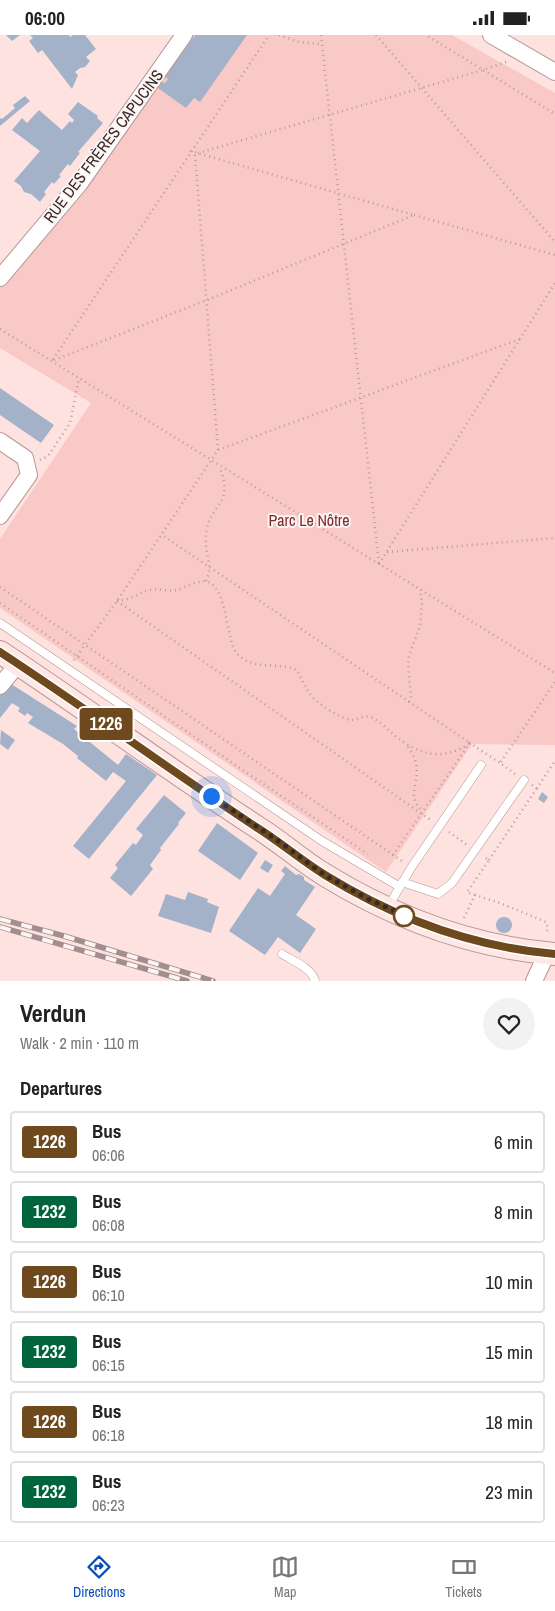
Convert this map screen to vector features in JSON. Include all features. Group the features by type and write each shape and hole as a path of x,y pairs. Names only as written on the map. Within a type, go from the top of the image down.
{"main road":[{"path":"9,658 277,840 323,874 387,909 456,935 486,943 528,951 549,948"}],"street":[{"name":"RUE DES FRÈRES CAPUCINS","path":"0,278 80,183 184,35"},
{"path":"491,35 555,73"},
{"path":"0,441 25,458 29,475 0,516"},
{"path":"0,686 9,658"},
{"path":"534,981 549,948"}],"lane":[{"path":"0,623 322,841 401,884 438,893 452,883 524,779"},
{"path":"387,909 411,868 481,765"},
{"path":"282,954 308,970 314,975 315,981"}],"path":[{"path":"52,361 269,35"},
{"path":"279,35 299,42 322,44"},
{"path":"321,35 379,564"},
{"path":"376,35 555,242"},
{"path":"426,35 555,114"},
{"path":"195,154 483,70 506,62 514,47"},
{"path":"190,151 195,154 555,255"},
{"path":"67,669 117,601 218,450 195,154"},
{"path":"52,361 414,215"},
{"path":"379,564 555,283"},
{"path":"0,329 555,673"},
{"path":"218,450 520,339"},
{"path":"27,466 48,456 70,423 79,378"},
{"path":"206,581 210,567 206,531 212,514 224,497 226,489 220,466"},
{"path":"162,535 537,788"},
{"path":"387,552 555,537"},
{"path":"117,601 134,597 148,590 175,590 206,581 212,583 218,591 223,606 232,645 236,653 242,658 262,666 297,670 310,695 321,704 342,717 352,720 369,717 380,723 408,746 424,753 442,754 459,751 470,743"},
{"path":"0,587 411,868"},
{"path":"409,702 411,697 408,664 420,626 422,603 420,589"},
{"path":"117,601 422,812 436,824"},
{"path":"0,603 370,855"},
{"path":"500,763 555,683"},
{"path":"393,855 470,743"},
{"path":"408,746 417,768 414,790 415,802 422,812"},
{"path":"549,948 546,922 514,908 467,892 555,761"},
{"path":"444,829 474,850"},
{"path":"482,855 489,860"},
{"path":"456,935 475,895"}],"green space":[{"name":"Parc Le Nôtre","path":"193,35 452,35 555,93 555,745 472,744 386,872 0,608 0,539 91,403 0,348 0,287 85,184"}],"building":[{"path":"6,35 20,35 12,41"},
{"path":"30,35 69,35 70,37 73,35 85,35 96,49 86,57 90,61 85,67 75,72 78,75 72,89 42,50 38,53 29,41 33,38"},
{"path":"195,35 247,35 200,102 194,98 186,108 158,88 162,82 165,83 168,79 165,77"},
{"path":"25,96 30,101 0,126 0,118 2,119 15,108 13,105"},
{"path":"78,102 98,116 97,118 103,123 78,152 80,153 70,166 68,164 59,175 61,176 54,184 52,182 44,192 46,194 40,202 31,194 24,192 21,186 14,181 40,151 12,130 22,118 27,123 39,110 62,130 70,121 72,123 74,120 68,114"},
{"path":"0,388 54,425 41,443 0,415"},
{"path":"8,682 77,726 74,729 118,765 126,754 157,775 89,859 73,846 126,781 113,772 106,781 63,744 28,723 33,717 27,713 25,716 18,711 20,708 12,703 0,718 0,693"},
{"path":"1,730 15,740 8,750 0,744"},
{"path":"542,792 548,797 544,803 538,799"},
{"path":"164,795 186,813 160,848 161,850 150,865 153,869 131,896 110,878 118,868 115,865 133,843 136,845 143,835 136,829"},
{"path":"217,823 258,853 240,880 198,851"},
{"path":"265,860 273,865 268,873 260,868"},
{"path":"285,866 296,875 299,874 304,877 304,880 315,887 296,915 316,929 300,953 278,937 265,955 229,931 258,888 270,896 285,874 281,871"},
{"path":"188,892 208,899 207,902 219,907 211,933 158,916 166,894 185,900"},
{"path":"501,917 507,917 512,922 510,931 501,933 496,928 496,922"}],"railway":[{"path":"0,919 64,936 213,981"},
{"path":"0,927 187,981"}],"bus line":[{"name":"1226","path":"0,652 277,840 323,874 368,899 387,909 456,935 486,943 555,954"}],"route":[{"path":"211,796 277,840 323,874 387,909 410,918 404,916"}]}
